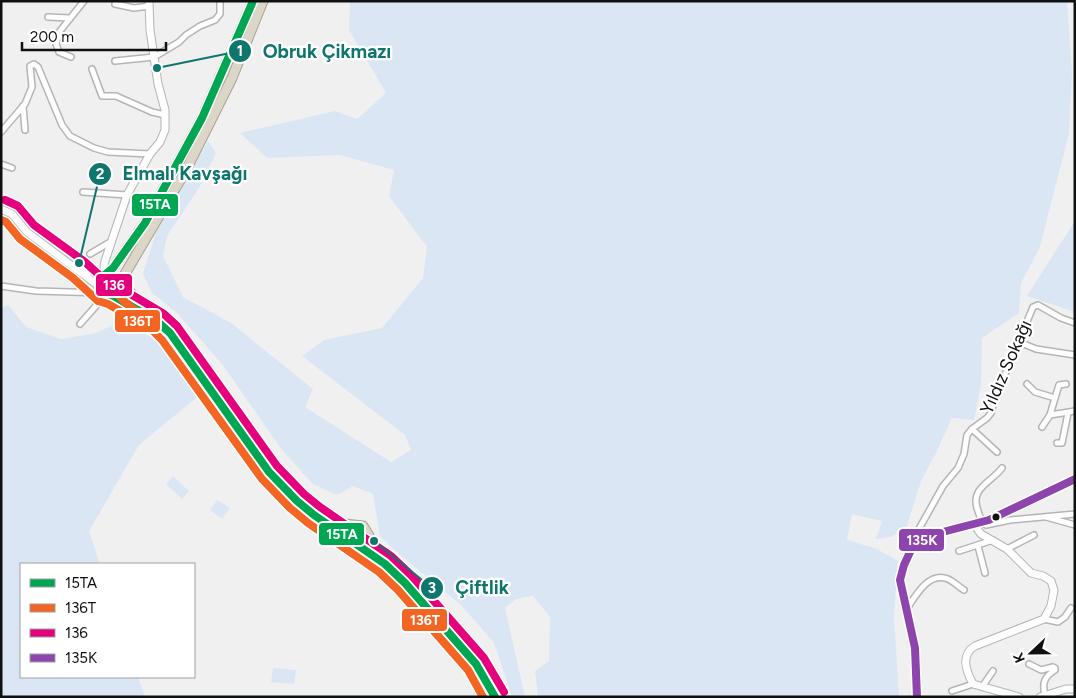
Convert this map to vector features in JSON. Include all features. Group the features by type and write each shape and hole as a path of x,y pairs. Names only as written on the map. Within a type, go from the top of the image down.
{"highway":[{"path":"253,1 202,118 145,223 113,268 100,280 103,292 158,322 170,333 269,472 314,515 385,564 405,583 476,664 495,697"},
{"path":"103,292 118,292 122,281 186,170 232,78 262,1"},
{"path":"106,273 118,274 137,300 163,315 176,327 288,481 319,508 390,558 410,577 469,642 487,665 504,697"}],"street":[{"path":"71,57 59,52 56,44 60,31 84,1"},
{"path":"115,61 154,57 179,42 200,26 216,20 220,14 220,1"},
{"path":"79,270 106,273 104,267 127,195 150,154 160,142 165,130 165,115 150,30 149,4 134,8 115,4"},
{"path":"48,17 70,18"},
{"path":"1,132 23,106 32,87 29,70 30,66 34,64 38,67 62,125 70,136 94,148 108,152 150,154"},
{"path":"92,69 102,96 116,96 152,112 165,115"},
{"path":"23,106 25,130"},
{"path":"1,164 12,168"},
{"path":"83,192 127,195"},
{"path":"1,209 12,214 27,232 79,270 103,292"},
{"path":"90,254 112,241"},
{"path":"1,286 36,291 103,292"},
{"path":"80,324 96,306 103,292"},
{"name":"Yıldız Sokağı","path":"918,542 915,536 943,486 958,468 964,454 967,435 987,418 990,413 996,392 1029,316 1036,305 1075,323"},
{"path":"1019,342 1036,349 1075,354"},
{"path":"195,366 213,400 237,436 283,496 306,517 360,556 396,586 478,675 491,697"},
{"path":"1027,384 1035,392 1055,398"},
{"path":"1042,427 1050,415 1059,386 1066,384"},
{"path":"1050,415 1075,411"},
{"path":"1057,443 1062,443 1068,413"},
{"path":"972,429 996,452"},
{"path":"1002,468 986,482 975,498 979,523 978,530 981,534 1007,549 1031,573 1043,576 1051,581 1054,590 1051,606 1044,619"},
{"path":"917,697 915,648 900,580 902,568 911,551 918,542 955,528 979,523 1075,479"},
{"path":"979,523 990,525 1010,520 1075,514"},
{"path":"1043,516 1075,525"},
{"path":"1007,549 1034,535"},
{"path":"958,551 993,540"},
{"path":"901,541 911,551"},
{"path":"978,546 985,573"},
{"path":"906,610 923,586 933,579 941,577 949,579 964,590"},
{"path":"973,684 967,673 966,654 969,649 1004,633 1044,619 1058,622 1065,617 1071,608"},
{"path":"1029,664 1041,670 1055,668 1045,678 1043,683 1044,696 1075,687"},
{"path":"982,687 993,671"},
{"path":"952,691 973,684 1006,696 1019,697"}],"shaded area":[{"path":"350,1 1067,1 1072,73 1069,133 1040,247 1021,283 1019,313 982,338 981,385 974,420 952,418 921,481 907,526 891,537 876,539 882,521 852,514 847,540 877,549 898,561 894,617 899,697 538,697 535,671 549,661 550,617 533,596 516,599 505,608 525,697 512,697 494,643 461,605 380,536 373,494 353,486 337,495 313,484 282,450 222,364 177,313 152,293 143,274 157,229 208,141 216,153 199,188 167,236 163,256 183,297 231,323 313,389 305,407 391,462 411,450 405,435 302,356 324,340 382,328 423,278 427,247 389,196 394,170 340,155 267,158 240,133 335,111 357,119 386,93 349,30"},
{"path":"1075,221 1075,312 1027,296"},
{"path":"8,305 26,327 61,339 96,333 119,322 167,344 184,365 202,393 139,445 89,531 100,563 20,563 20,678 138,678 145,697 1,697 1,308"},
{"path":"173,476 189,491 182,499 166,484"},
{"path":"217,500 230,508 222,519 210,510"},
{"path":"273,668 296,670 294,684 271,682"}],"transit line":[{"name":"15TA","path":"253,1 202,118 145,223 113,268 102,277 100,287 104,293 112,295 158,322 170,333 269,472 297,501 314,515 385,564 405,583 476,664 495,697"},
{"name":"136","path":"5,200 18,206 34,225 85,262 109,284 117,286 164,314 177,326 277,466 304,494 391,556 412,576 484,658 504,692"},
{"name":"136T","path":"1,220 6,222 20,239 73,278 98,301 108,304 152,330 162,340 262,479 290,508 308,523 379,572 398,590 468,670 483,697"},
{"name":"136T","path":"106,282 111,283 124,301 141,314"},
{"name":"135K","path":"917,697 915,648 900,580 911,550 918,542 931,535 989,520 1075,479"}],"place":[{"name":"Obruk Çikmazı","path":"157,68"},
{"name":"Elmalı Kavşağı","path":"79,263"},
{"name":"Çi̇ftli̇k","path":"374,541"}]}
